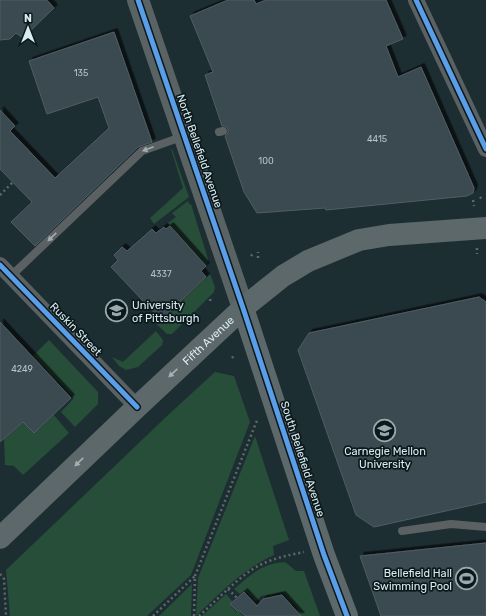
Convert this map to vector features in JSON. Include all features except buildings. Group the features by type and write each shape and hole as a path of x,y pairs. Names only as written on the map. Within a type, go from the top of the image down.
{"highway":[{"name":"Fifth Avenue","path":"0,538 243,308 282,276 308,261 359,240 389,235 486,228"},
{"name":"South Bellefield Avenue","path":"243,308 324,555 347,616"}],"street":[{"name":"North Bellefield Avenue","path":"138,0 243,308"},
{"path":"416,0 486,149"},
{"name":"Ruskin Street","path":"0,264 137,407"}],"lane":[{"path":"11,276 142,151 184,136"},
{"path":"402,531 451,524 486,527"}],"path":[{"path":"0,195 13,182"},
{"path":"480,197 483,201"},
{"path":"473,200 474,206"},
{"path":"477,248 478,254"},
{"path":"251,256 256,252 258,258"},
{"path":"232,358 234,354"},
{"path":"194,616 195,576 258,418"},
{"path":"199,616 228,589 260,564 287,555 304,552"},
{"path":"0,574 4,579 6,616"},
{"path":"153,616 195,576"},
{"path":"228,589 237,598"}],"green space":[{"path":"171,149 189,197 154,224 150,218 183,188"},
{"path":"188,201 189,204 191,204 208,259 207,266 168,223 176,217 172,213"},
{"path":"210,274 215,287 214,292 172,334 167,334 152,320 155,316 161,321"},
{"path":"156,331 163,340 162,345 138,367 126,370 119,366 112,357 123,362"},
{"path":"49,340 98,392 98,404 75,427 61,412 74,398 33,356"},
{"path":"215,372 234,376 250,422 191,575 147,616 10,616 6,570"},
{"path":"53,414 69,433 23,475 14,466 5,465 4,439 23,422"},
{"path":"255,436 289,540 273,546 274,555 242,574 196,616 198,578"},
{"path":"285,562 296,571 304,571 320,616 296,616 298,609 282,592 261,596 256,602 247,593 243,592 240,594 234,589 263,567"},
{"path":"192,584 191,616 159,616"},
{"path":"226,594 232,601 231,606 236,612 240,612 243,616 202,616"}],"cycle path":[{"path":"138,0 243,308 324,555 347,616"},
{"path":"416,0 486,149"},
{"path":"0,265 137,407"}],"place":[{"name":"University of Pittsburgh","path":"117,311"},
{"name":"Carnegie Mellon University","path":"385,431"},
{"name":"Bellefield Hall Swimming Pool","path":"467,579"}]}
